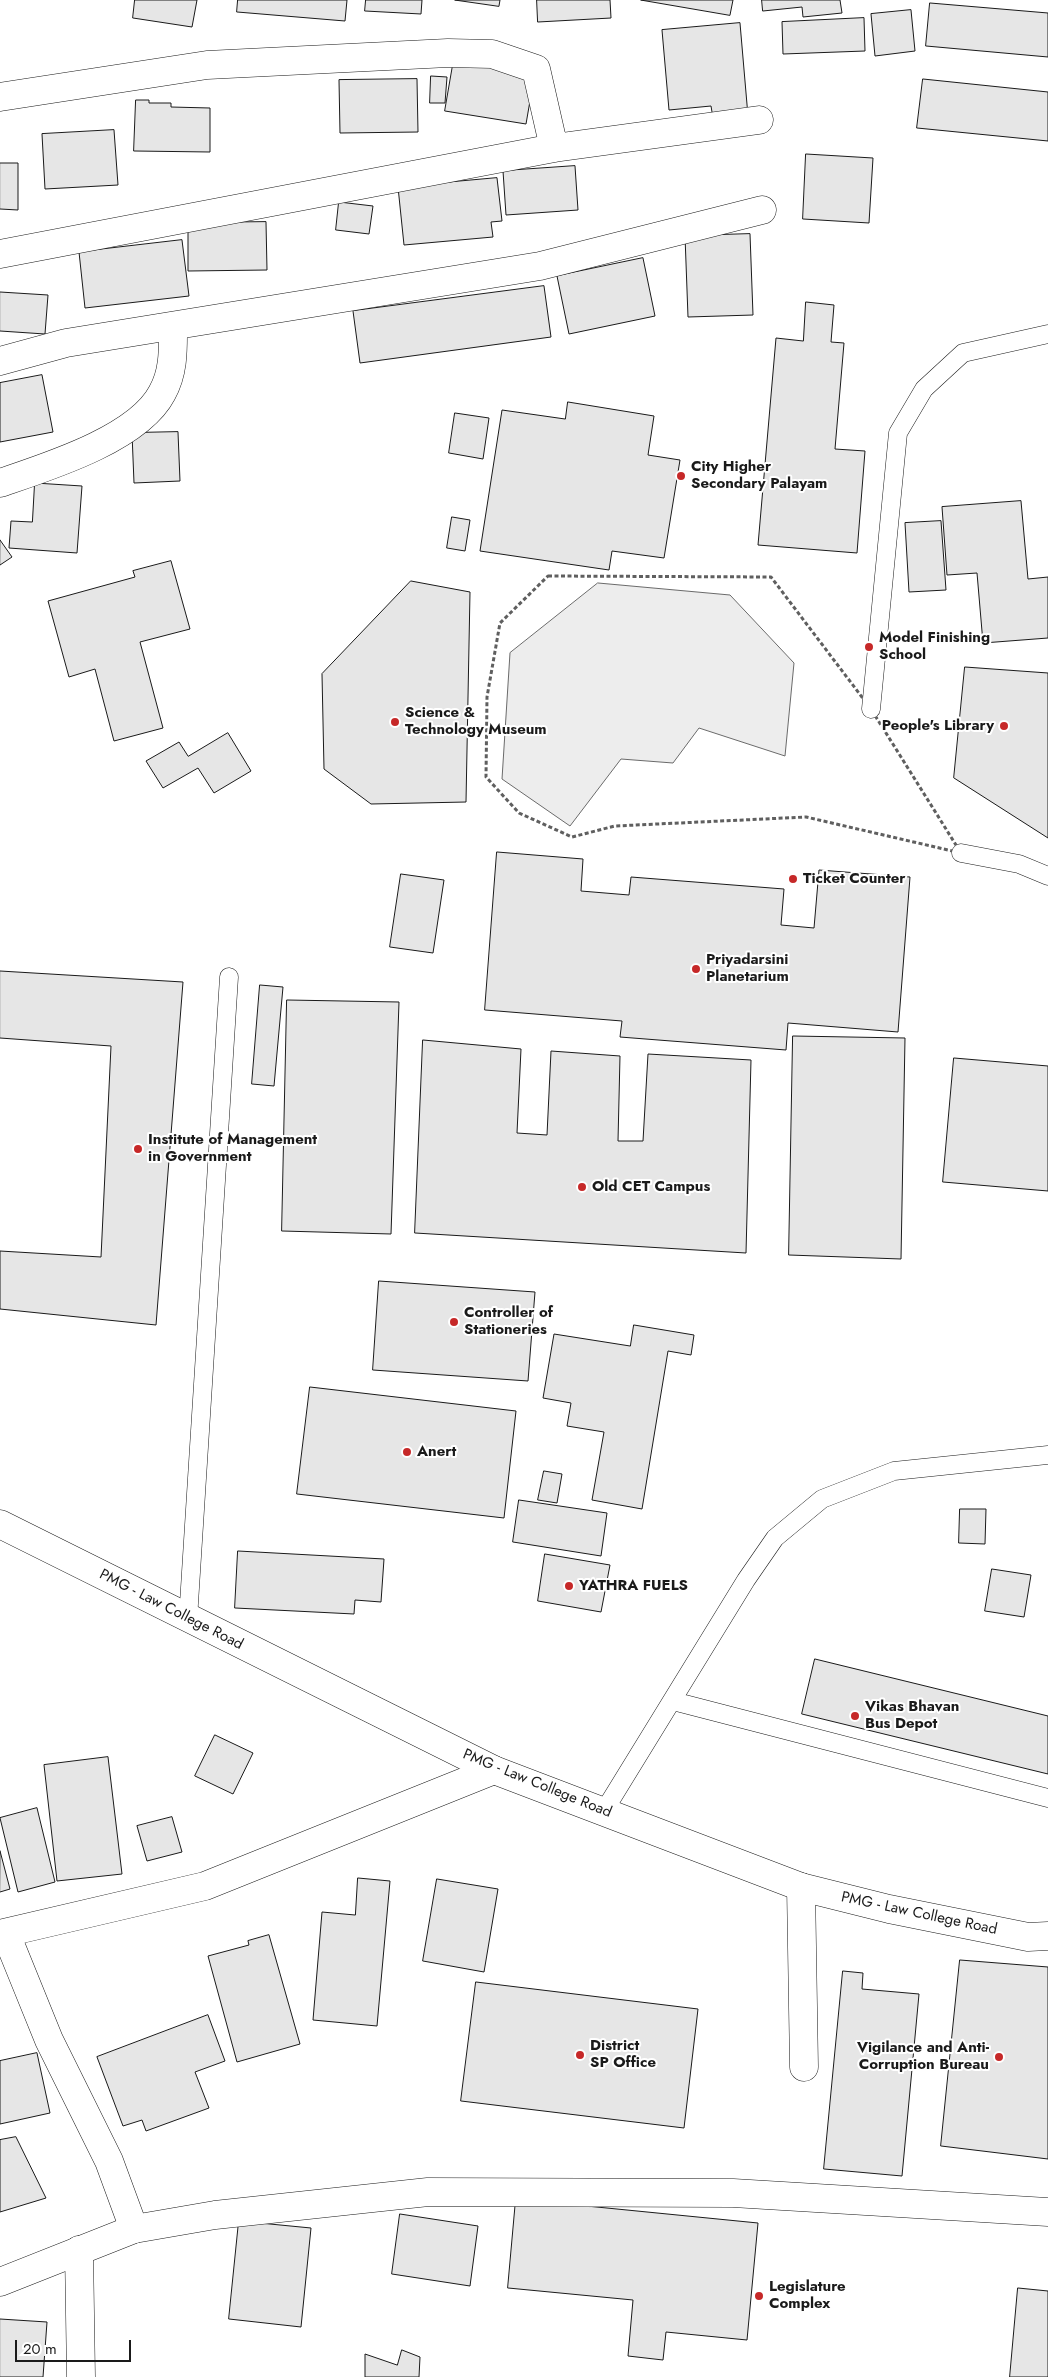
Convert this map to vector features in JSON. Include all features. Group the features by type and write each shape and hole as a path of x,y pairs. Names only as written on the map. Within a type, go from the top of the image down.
{"street":[{"path":"0,97 207,65 448,53 492,54 536,69 554,148"},
{"path":"0,254 554,148 759,120"},
{"path":"0,360 66,343 540,266 762,210"},
{"path":"0,483 103,444 145,415 162,394 172,367 173,326"},
{"name":"PMG - Law College Road","path":"0,1524 494,1770 801,1888 889,1909 1028,1937 1048,1936"},
{"path":"134,2229 109,2161 49,2040 3,1934 205,1886 494,1770"},
{"path":"801,1888 804,2068"},
{"path":"0,2282 134,2229 215,2215 428,2192 733,2193 1048,2212"},
{"path":"79,2250 80,2377"}],"lane":[{"path":"871,709 898,433 924,388 963,353 1048,334"},
{"path":"961,852 1019,864 1048,876"},
{"path":"188,1619 229,978"},
{"path":"604,1811 746,1580 775,1538 822,1499 894,1471 1048,1455"},
{"path":"673,1700 1048,1798"}],"path":[{"path":"548,576 771,577 871,709 961,852 806,817 615,826 572,837 519,813 486,777 487,697 500,623 548,576"}],"shaded area":[{"path":"598,583 730,595 794,663 785,756 699,728 673,763 621,759 570,826 502,779 510,653"}],"building":[{"path":"135,0 197,0 192,27 133,18"},
{"path":"238,0 347,0 345,21 237,12"},
{"path":"366,0 422,0 421,14 365,11"},
{"path":"455,0 500,0 499,6"},
{"path":"537,0 610,0 611,18 538,22"},
{"path":"641,0 733,0 730,15"},
{"path":"762,0 840,0 842,13 803,17 802,7 763,11"},
{"path":"930,3 1048,13 1048,57 926,46"},
{"path":"911,10 915,51 875,56 871,14"},
{"path":"864,18 865,51 783,54 782,22"},
{"path":"740,23 748,116 713,118 711,106 669,110 662,30"},
{"path":"454,59 535,72 526,124 445,111"},
{"path":"431,76 447,77 445,103 430,103"},
{"path":"417,79 418,132 340,133 339,80"},
{"path":"923,79 1048,92 1048,141 917,128"},
{"path":"136,100 149,100 149,103 171,103 171,107 210,108 210,152 134,151"},
{"path":"114,130 118,185 45,189 42,134"},
{"path":"806,154 873,158 869,223 803,219"},
{"path":"0,163 18,163 18,210 0,209"},
{"path":"575,166 578,210 506,215 503,171"},
{"path":"497,178 502,221 491,222 493,237 404,245 398,187"},
{"path":"339,202 373,206 369,234 336,230"},
{"path":"266,222 267,270 188,271 188,223"},
{"path":"750,234 753,315 688,317 685,236"},
{"path":"182,240 189,296 85,308 79,252"},
{"path":"643,258 655,316 569,334 557,276"},
{"path":"544,286 551,337 360,363 353,311"},
{"path":"0,292 48,295 45,334 0,331"},
{"path":"806,302 834,305 831,342 844,343 835,449 865,451 857,553 758,545 776,338 803,341"},
{"path":"42,375 53,432 0,442 0,383"},
{"path":"568,402 654,416 648,455 680,460 664,558 612,551 609,570 480,551 502,410 565,419"},
{"path":"455,413 489,418 483,459 449,453"},
{"path":"178,432 180,481 134,483 132,433"},
{"path":"35,483 82,486 77,553 9,548 11,521 32,522"},
{"path":"1021,501 1028,579 1048,577 1048,638 983,643 977,573 947,575 942,507"},
{"path":"452,517 470,520 465,551 447,548"},
{"path":"941,521 946,590 909,592 905,523"},
{"path":"0,540 12,557 0,565"},
{"path":"171,561 190,629 140,642 163,728 114,741 95,669 69,677 48,601 135,577 133,571"},
{"name":"Science & Technology Museum","path":"411,581 470,592 466,802 371,804 324,769 322,674"},
{"name":"People's Library","path":"965,667 1048,673 1048,838 954,778"},
{"path":"228,733 251,771 214,793 198,768 163,788 146,761 179,742 188,756"},
{"name":"Priyadarsini Planetarium","path":"497,852 583,859 581,891 629,895 631,877 784,889 781,925 814,928 819,870 910,877 898,1032 788,1023 786,1050 620,1037 622,1021 485,1010"},
{"path":"401,874 444,880 433,953 390,947"},
{"name":"Institute of Management in Government","path":"0,971 183,982 156,1325 0,1309 0,1251 101,1257 111,1046 0,1038"},
{"path":"260,985 283,987 274,1086 252,1084"},
{"path":"287,1000 399,1002 391,1234 282,1231"},
{"path":"793,1036 905,1038 901,1259 789,1255"},
{"name":"Old CET Campus","path":"423,1040 521,1049 517,1133 547,1135 551,1051 620,1056 618,1141 643,1141 648,1054 751,1060 746,1253 415,1233"},
{"path":"954,1058 1048,1066 1048,1191 943,1182"},
{"name":"Controller of Stationeries","path":"379,1281 535,1292 528,1381 373,1370"},
{"path":"634,1325 694,1335 691,1355 668,1351 642,1509 592,1500 604,1432 567,1426 571,1403 543,1398 554,1334 630,1346"},
{"name":"Anert","path":"310,1387 516,1411 504,1518 297,1494"},
{"path":"544,1471 562,1474 557,1503 538,1500"},
{"path":"519,1500 607,1513 601,1556 513,1542"},
{"path":"960,1509 986,1509 985,1544 959,1543"},
{"path":"238,1551 384,1559 381,1602 355,1600 354,1614 235,1608"},
{"path":"545,1554 610,1565 601,1612 538,1601"},
{"path":"992,1569 1031,1575 1024,1617 985,1611"},
{"path":"815,1659 1048,1716 1048,1774 802,1714"},
{"path":"215,1735 253,1753 233,1794 195,1776"},
{"path":"108,1757 122,1874 57,1881 44,1765"},
{"path":"37,1808 55,1882 18,1892 0,1818"},
{"path":"172,1817 182,1852 147,1861 137,1826"},
{"path":"0,1851 10,1889 0,1892"},
{"path":"358,1878 390,1881 377,2026 313,2020 322,1912 355,1915"},
{"path":"437,1879 498,1889 484,1972 423,1961"},
{"path":"269,1935 300,2044 237,2062 208,1956 249,1945 248,1941"},
{"name":"Vigilance and Anti- Corruption Bureau","path":"960,1960 1048,1967 1048,2159 941,2146"},
{"path":"843,1971 863,1973 862,1989 919,1994 902,2176 824,2169"},
{"name":"District SP Office","path":"476,1982 698,2009 684,2128 461,2101"},
{"path":"208,2015 225,2061 195,2072 209,2108 146,2131 142,2120 123,2126 97,2057"},
{"path":"37,2053 50,2113 0,2124 0,2061"},
{"path":"16,2137 46,2198 0,2212 0,2140"},
{"path":"516,2199 758,2223 747,2340 666,2332 663,2360 628,2356 633,2300 508,2288"},
{"path":"400,2214 478,2226 470,2286 392,2274"},
{"path":"239,2221 311,2228 301,2327 229,2319"},
{"path":"1018,2288 1048,2291 1048,2377 1010,2377"},
{"path":"0,2319 47,2322 43,2377 0,2377"},
{"path":"402,2350 420,2357 419,2377 365,2377 365,2354 397,2365"}],"place":[{"name":"City Higher Secondary Palayam","path":"681,476"},
{"name":"Model Finishing School","path":"869,647"},
{"name":"Science & Technology Museum","path":"395,722"},
{"name":"People's Library","path":"1004,726"},
{"name":"Ticket Counter","path":"793,879"},
{"name":"Priyadarsini Planetarium","path":"696,969"},
{"name":"Institute of Management in Government","path":"138,1149"},
{"name":"Old CET Campus","path":"582,1187"},
{"name":"Controller of Stationeries","path":"454,1322"},
{"name":"Anert","path":"407,1452"},
{"name":"YATHRA FUELS","path":"569,1586"},
{"name":"Vikas Bhavan Bus Depot","path":"855,1716"},
{"name":"District SP Office","path":"580,2055"},
{"name":"Vigilance and Anti- Corruption Bureau","path":"999,2057"},
{"name":"Legislature Complex","path":"759,2296"}]}
